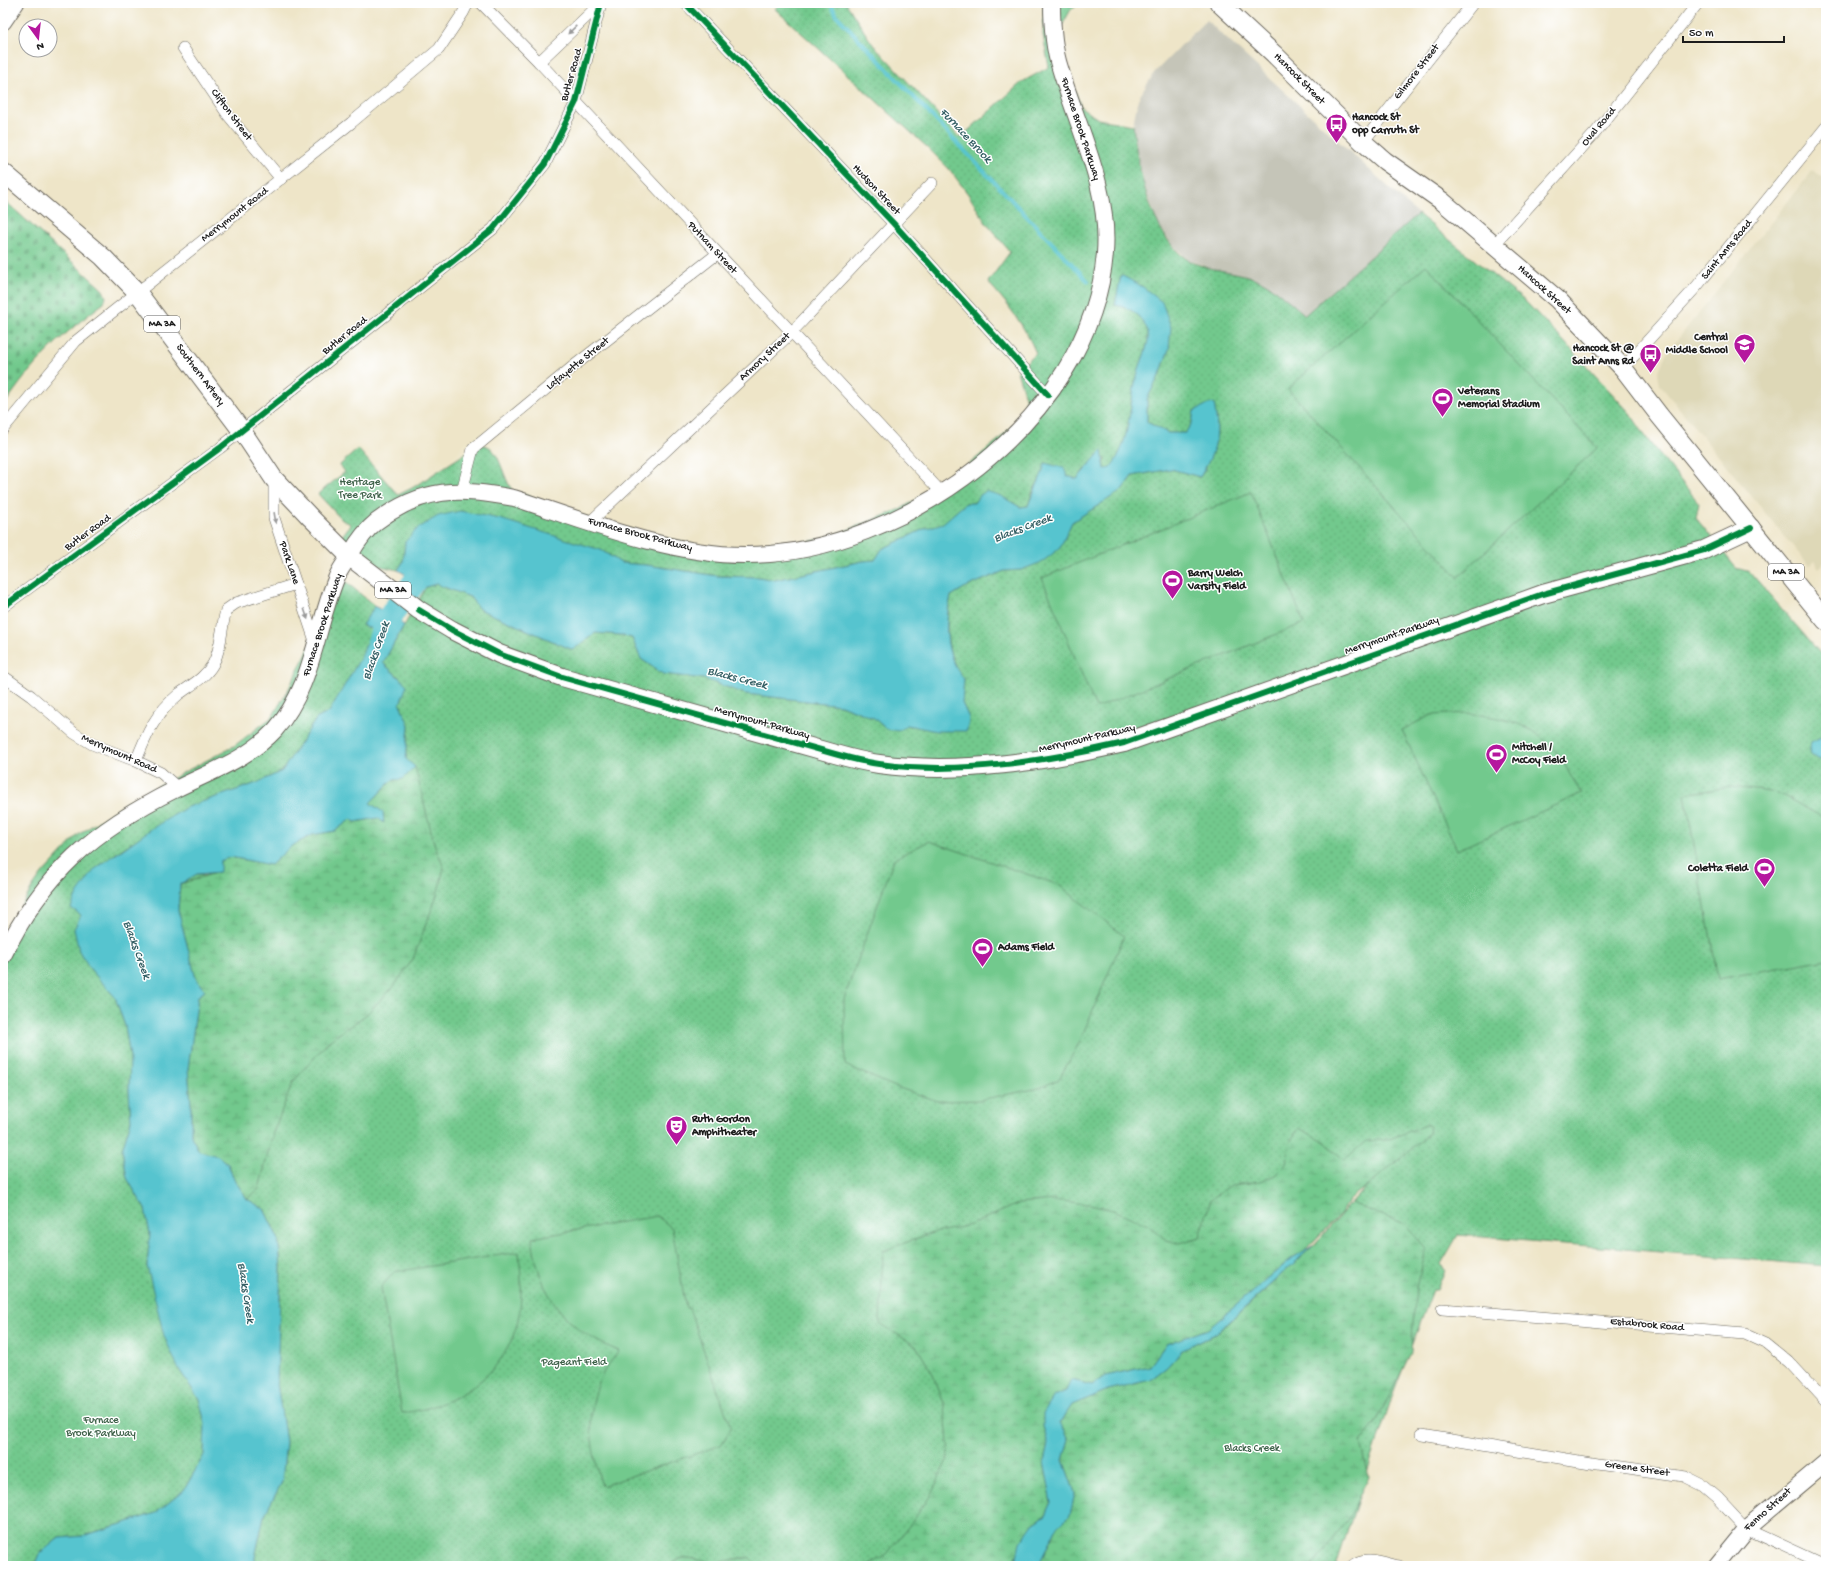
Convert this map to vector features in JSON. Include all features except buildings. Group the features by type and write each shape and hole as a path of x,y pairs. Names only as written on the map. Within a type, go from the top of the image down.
{"main road":[{"path":"3,22 16,3"},
{"name":"Furnace Brook Parkway","path":"3,956 28,912 65,863 91,841 116,822 178,788 230,764 253,749 274,731 288,712 299,693 317,645 336,578 360,537 375,523 395,509 413,500 432,494 462,491 514,498 679,548 744,556 788,552 826,544 863,533 901,515 942,493 963,478 1014,435 1048,395 1073,357 1095,305 1105,252 1104,222 1100,193 1086,140 1059,66 1052,28 1052,3"},
{"name":"Hancock Street","path":"1228,6 1363,142 1385,161 1442,201 1558,300 1623,368 1659,415 1826,620"},
{"name":"Southern Artery","path":"3,172 103,257 138,292 242,431 274,479 349,556"},
{"name":"Merrymount Parkway","path":"349,556 419,610 452,630 499,654 562,677 835,754 878,764 901,766 981,766 1043,760 1124,743 1543,594 1704,550 1751,528"},
{"name":"Fenno Street","path":"1715,1566 1746,1528 1826,1460"}],"street":[{"name":"Merrymount Road","path":"3,429 76,341 281,179 439,49 468,3"},
{"name":"Putnam Street","path":"481,3 540,62 717,254 942,493"},
{"name":"Butler Road","path":"540,62 601,3"},
{"name":"Butler Road","path":"3,607 242,431 493,229 545,164 576,102 601,3"},
{"name":"Hudson Street","path":"685,3 893,223 1048,395"},
{"name":"Gilmore Street","path":"1363,142 1473,3"},
{"name":"Oval Road","path":"1494,245 1596,132 1698,3"},
{"name":"Clifton Street","path":"183,48 228,115 281,179"},
{"name":"Saint Anns Road","path":"1623,368 1697,286 1826,127"},
{"name":"Armory Street","path":"590,522 791,333 932,182"},
{"name":"Lafayette Street","path":"462,491 473,449 575,365 717,254"},
{"name":"Park Lane","path":"274,479 274,518 317,645"},
{"path":"136,761 148,729 160,712 178,695 203,677 213,663 220,645 226,610 236,603 296,584"},
{"name":"Merrymount Road","path":"3,676 31,696 74,733 92,744 136,761 161,773 178,788"},
{"name":"Estabrook Road","path":"1442,1309 1745,1334 1767,1344 1788,1361 1826,1402"},
{"name":"Greene Street","path":"1422,1435 1597,1464 1684,1476 1704,1486 1717,1497 1746,1528 1826,1565"},
{"path":"1352,1566 1361,1560 1398,1566"}],"shaded area":[{"path":"1206,20 1418,214 1305,315 1282,295 1189,260 1172,245 1158,224 1145,187 1136,150 1133,125 1138,99 1154,73"},
{"name":"Central Middle School","path":"1813,170 1826,180 1826,561 1819,568 1814,561 1809,566 1660,385 1658,373 1666,354"}],"green space":[{"path":"780,3 846,3 871,42 960,138 1022,82 1049,67 1043,35 1044,3 1078,3 1070,11 1058,33 1061,53 1081,107 1098,119 1133,125 1142,179 1155,218 1164,235 1175,249 1188,260 1205,267 1248,276 1263,282 1276,290 1305,315 1418,214 1526,302 1630,413 1650,443 1699,503 1696,518 1736,568 1750,572 1826,660 1826,1266 1458,1235 1441,1264 1445,1270 1437,1290 1433,1290 1391,1400 1336,1566 1038,1566 1150,1380 1314,1245 1368,1185 1353,1196 1340,1214 1303,1252 1072,1380 1054,1397 1015,1566 251,1566 254,1562 264,1516 282,1482 286,1442 277,1383 281,1267 278,1238 264,1209 247,1199 180,884 197,874 205,875 211,872 219,872 406,759 409,725 400,704 400,678 383,663 426,587 436,584 470,597 479,609 573,650 595,633 621,635 632,638 641,659 663,674 704,679 746,694 841,705 874,718 886,729 907,725 916,727 969,718 962,703 964,679 957,670 953,660 948,639 947,628 951,596 964,588 1004,571 1021,570 1060,548 1072,522 1121,491 1132,476 1171,469 1200,477 1216,442 1217,425 1214,404 1194,411 1192,423 1185,433 1168,433 1147,422 1147,399 1161,372 1169,349 1121,275 1115,305 1124,307 1138,316 1148,330 1148,343 1138,371 1122,448 1110,469 1104,470 1105,459 1087,466 1077,479 1067,476 1043,473 1032,493 1028,506 1020,507 1001,496 979,496 974,503 966,503 943,524 924,529 882,549 875,560 863,561 775,580 759,577 718,576 647,565 621,563 601,550 405,542 403,562 398,570 370,564 339,540 351,524 342,520 318,494 345,472 340,465 358,449 398,495 412,488 480,444 489,447 495,453 512,490 596,521 714,550 770,550 829,537 901,509 967,466 997,441 1018,420 1026,408 1025,397 1017,371 1036,353 1015,315 988,282 1010,252 986,223 968,194 950,170 927,147 775,9"},
{"path":"3,199 103,290 106,297 104,303 74,326 49,350 25,376 3,407"},
{"name":"Veterans Memorial Stadium","path":"1426,265 1597,448 1458,577 1288,389"},
{"name":"Barry Welch Varsity Field","path":"1251,492 1304,623 1096,708 1042,578"},
{"name":"Furnace Brook Parkway","path":"334,572 375,606 362,625 372,629 361,657 329,712 316,719 282,771 257,783 187,807 119,851 95,869 81,914 91,970 115,997 125,1026 130,1057 129,1090 131,1121 122,1149 127,1178 145,1209 150,1234 147,1266 178,1368 199,1399 205,1423 204,1455 184,1490 156,1513 83,1536 59,1538 39,1554 34,1566 3,1566 3,937 42,874 78,835 129,801 234,746 272,717 288,690 310,646"},
{"name":"Mitchell / McCoy Field","path":"1466,713 1493,717 1516,723 1538,735 1558,754 1575,784 1582,793 1457,850 1402,730 1431,715"},
{"path":"415,767 434,843 444,868 437,895 413,959 394,986 367,1014 329,1041 293,1082 273,1133 259,1189 247,1199 234,1179 228,1164 218,1156 199,1151 191,1136 191,1104 188,1069 198,996 205,991 196,979 178,910 180,884 219,872 220,861 230,857 271,865 290,847 312,835 335,831 351,819 355,822 378,818 370,803 392,780 403,779"},
{"name":"Coletta Field","path":"1731,787 1778,793 1826,819 1826,959 1718,979 1685,794"},
{"name":"Adams Field","path":"929,841 1059,885 1124,936 1079,1043 1059,1079 1040,1088 979,1100 938,1101 893,1086 845,1065 844,999 894,859"},
{"path":"1428,1124 1430,1128 1429,1134 1370,1184 1353,1196 1340,1214 1303,1252 1291,1259 1208,1329 1166,1344 1150,1366 1105,1376 1092,1385 1072,1380 1066,1391 1054,1397 1043,1426 1048,1444 1044,1462 1052,1502 1046,1515 1033,1524 1016,1557 1017,1564 1015,1566 868,1566 886,1555 909,1526 931,1495 949,1456 945,1406 933,1375 917,1347 880,1323 883,1251 929,1234 971,1225 1020,1203 1054,1200 1095,1205 1116,1211 1148,1225 1166,1240 1180,1243 1200,1237 1211,1199 1231,1185 1260,1182 1275,1175 1286,1164 1290,1142 1299,1128 1325,1142 1344,1160 1366,1141 1387,1140"},
{"name":"Blacks Creek","path":"1351,1203 1404,1224 1426,1248 1415,1297 1411,1353 1375,1424 1361,1442 1369,1477 1348,1519 1312,1566 1038,1566 1056,1529 1070,1515 1075,1493 1063,1460 1069,1439 1060,1423 1072,1405 1108,1390 1150,1380 1167,1367 1183,1349 1219,1332 1314,1245"},
{"path":"657,1216 672,1228 686,1308 689,1308 731,1428 721,1445 602,1486 594,1456 592,1441 592,1411 594,1397 599,1382 606,1368 619,1351 584,1332 570,1321 558,1308 548,1293 541,1277 532,1238"},
{"path":"519,1252 521,1286 520,1311 512,1340 502,1357 490,1372 475,1385 459,1395 441,1404 422,1410 402,1413 381,1287 394,1272"},
{"path":"684,1557 713,1563 749,1557 758,1566 667,1566"}],"water":[{"path":"1121,275 1143,287 1162,302 1171,327 1169,349 1161,372 1147,399 1147,422 1168,433 1185,433 1192,423 1194,411 1214,403 1217,425 1216,442 1200,477 1171,469 1132,476 1121,491 1072,522 1060,548 1042,562 1021,570 1004,571 964,588 951,596 947,618 947,639 949,650 957,670 964,679 962,703 969,718 967,731 936,731 907,725 898,731 886,729 874,718 841,705 746,694 704,679 663,674 641,659 632,638 621,635 595,633 573,650 479,609 470,597 436,584 426,587 398,570 403,562 405,542 417,529 438,516 460,511 500,519 601,550 621,563 647,565 718,576 759,577 775,580 863,561 875,560 882,549 924,529 943,523 966,503 974,503 979,496 986,491 1001,496 1020,507 1028,506 1042,474 1045,463 1064,468 1067,476 1077,479 1102,450 1105,469 1110,468 1122,447 1138,371 1148,343 1148,330 1135,313 1124,307 1115,305"},
{"path":"375,606 404,625 383,663 407,685 400,704 409,725 406,759 415,767 403,779 392,780 370,803 383,812 384,823 378,818 355,822 351,819 335,831 312,835 290,847 271,865 230,857 220,861 220,872 197,874 180,884 178,910 196,979 205,991 198,996 188,1069 191,1104 191,1136 199,1151 218,1156 228,1164 234,1179 247,1199 264,1209 278,1238 281,1267 277,1383 286,1442 282,1482 264,1516 254,1562 251,1566 34,1566 39,1554 59,1538 83,1536 156,1513 184,1490 204,1455 205,1423 199,1399 178,1368 164,1336 147,1266 150,1234 145,1209 127,1178 122,1149 131,1121 129,1090 130,1057 125,1026 115,997 91,970 79,951 74,929 81,915 71,908 77,894 95,869 151,829 187,807 257,783 282,771 316,719 329,712 361,657 372,629 362,625"},
{"path":"1821,737 1826,739 1826,758 1820,760 1811,755 1809,748 1811,742"},
{"path":"1314,1245 1218,1332 1183,1349 1167,1367 1150,1380 1108,1390 1072,1405 1060,1423 1069,1439 1063,1460 1075,1493 1070,1515 1056,1529 1038,1566 1015,1566 1020,1543 1033,1524 1046,1515 1052,1502 1044,1462 1048,1444 1043,1426 1043,1413 1054,1396 1066,1391 1071,1380 1092,1385 1105,1376 1150,1366 1166,1344 1208,1329 1291,1259"}],"waterway":[{"name":"Furnace Brook","path":"830,3 837,16 1088,281"},
{"name":"Blacks Creek","path":"378,645 386,622 418,577 437,564 440,567"}],"cycle path":[{"path":"3,607 220,448 493,229 545,164 576,102 601,3"},
{"path":"685,3 893,223 1048,395"},
{"path":"419,610 452,630 499,654 562,677 862,761 910,767 972,767 1034,760 1094,750 1124,743 1543,594 1704,550 1751,528"}],"place":[{"name":"Hancock St opp Carruth St","path":"1337,144"},
{"name":"Central Middle School","path":"1744,364"},
{"name":"Hancock St @ Saint Anns Rd","path":"1650,374"},
{"name":"Veterans Memorial Stadium","path":"1442,418"},
{"name":"Barry Welch Varsity Field","path":"1173,600"},
{"name":"Mitchell / McCoy Field","path":"1496,774"},
{"name":"Coletta Field","path":"1764,888"},
{"name":"Adams Field","path":"983,968"},
{"name":"Ruth Gordon Amphitheater","path":"677,1146"}],"park label":[{"name":"Heritage Tree Park","path":"360,489"},
{"name":"Pageant Field","path":"574,1363"}]}
